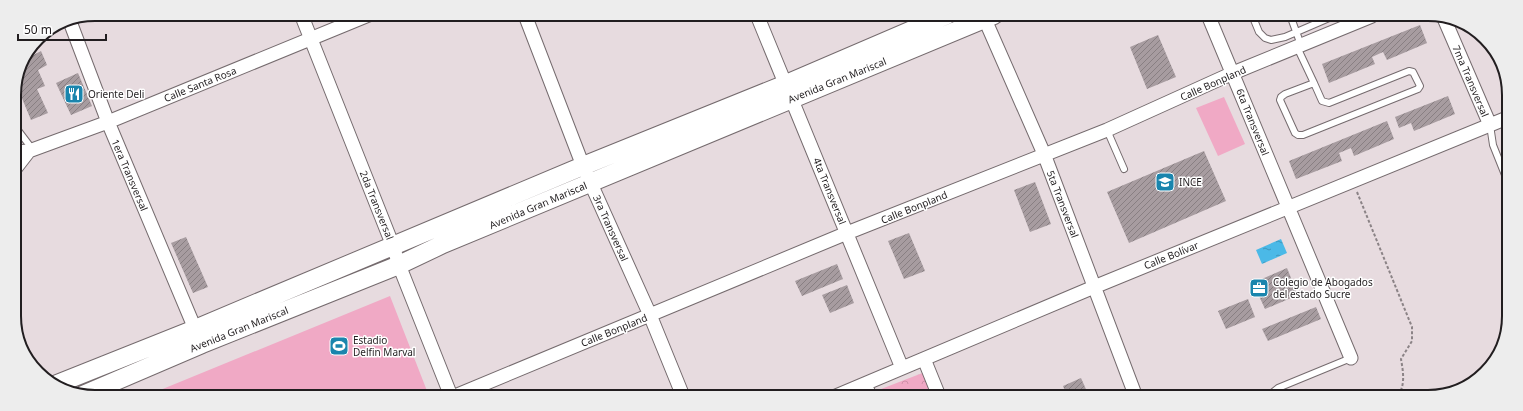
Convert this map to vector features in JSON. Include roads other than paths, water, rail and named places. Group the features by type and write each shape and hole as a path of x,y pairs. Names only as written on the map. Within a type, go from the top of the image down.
{"street":[{"name":"2da Transversal","path":"303,21 449,390"},
{"name":"Calle Santa Rosa","path":"21,151 31,150 108,122 354,21"},
{"name":"3ra Transversal","path":"528,21 591,183 650,315 681,390"},
{"name":"4ta Transversal","path":"760,21 902,368"},
{"name":"Avenida Gran Mariscal","path":"62,382 399,265 442,244 591,183 789,91 935,21"},
{"name":"Avenida Gran Mariscal","path":"93,390 198,336 393,246 584,166 975,21"},
{"name":"5ta Transversal","path":"990,21 1044,154 1134,390"},
{"name":"6ta Transversal","path":"1211,21 1351,358"},
{"name":"Calle Bonpland","path":"469,390 847,234 1107,130 1233,73 1360,21"},
{"name":"7ma Transversal","path":"1446,23 1490,125"},
{"name":"1era Transversal","path":"71,26 108,122 198,336"},
{"name":"Calle Bolívar","path":"868,390 902,368 1094,287 1502,120"},
{"path":"21,162 31,150"},
{"path":"924,359 937,390"}],"lane":[{"path":"1254,21 1259,32 1265,38 1271,40 1323,21"},
{"path":"1292,21 1299,46 1322,101 1329,103 1410,71 1413,72 1420,86 1418,89 1303,135 1298,135 1295,133 1280,100 1285,94 1314,83"},
{"path":"1490,125 1493,145 1502,168"},
{"path":"1107,130 1124,169"},
{"path":"21,135 31,150"},
{"path":"1276,390 1282,386 1351,358"}],"water":[{"path":"1281,239 1287,253 1262,264 1256,250"}],"place":[{"name":"Oriente Deli","path":"74,94"},
{"name":"INCE","path":"1165,182"},
{"name":"Colegio de Abogados del estado Sucre","path":"1259,288"},
{"name":"Estadio Delfin Marval","path":"339,346"}]}
